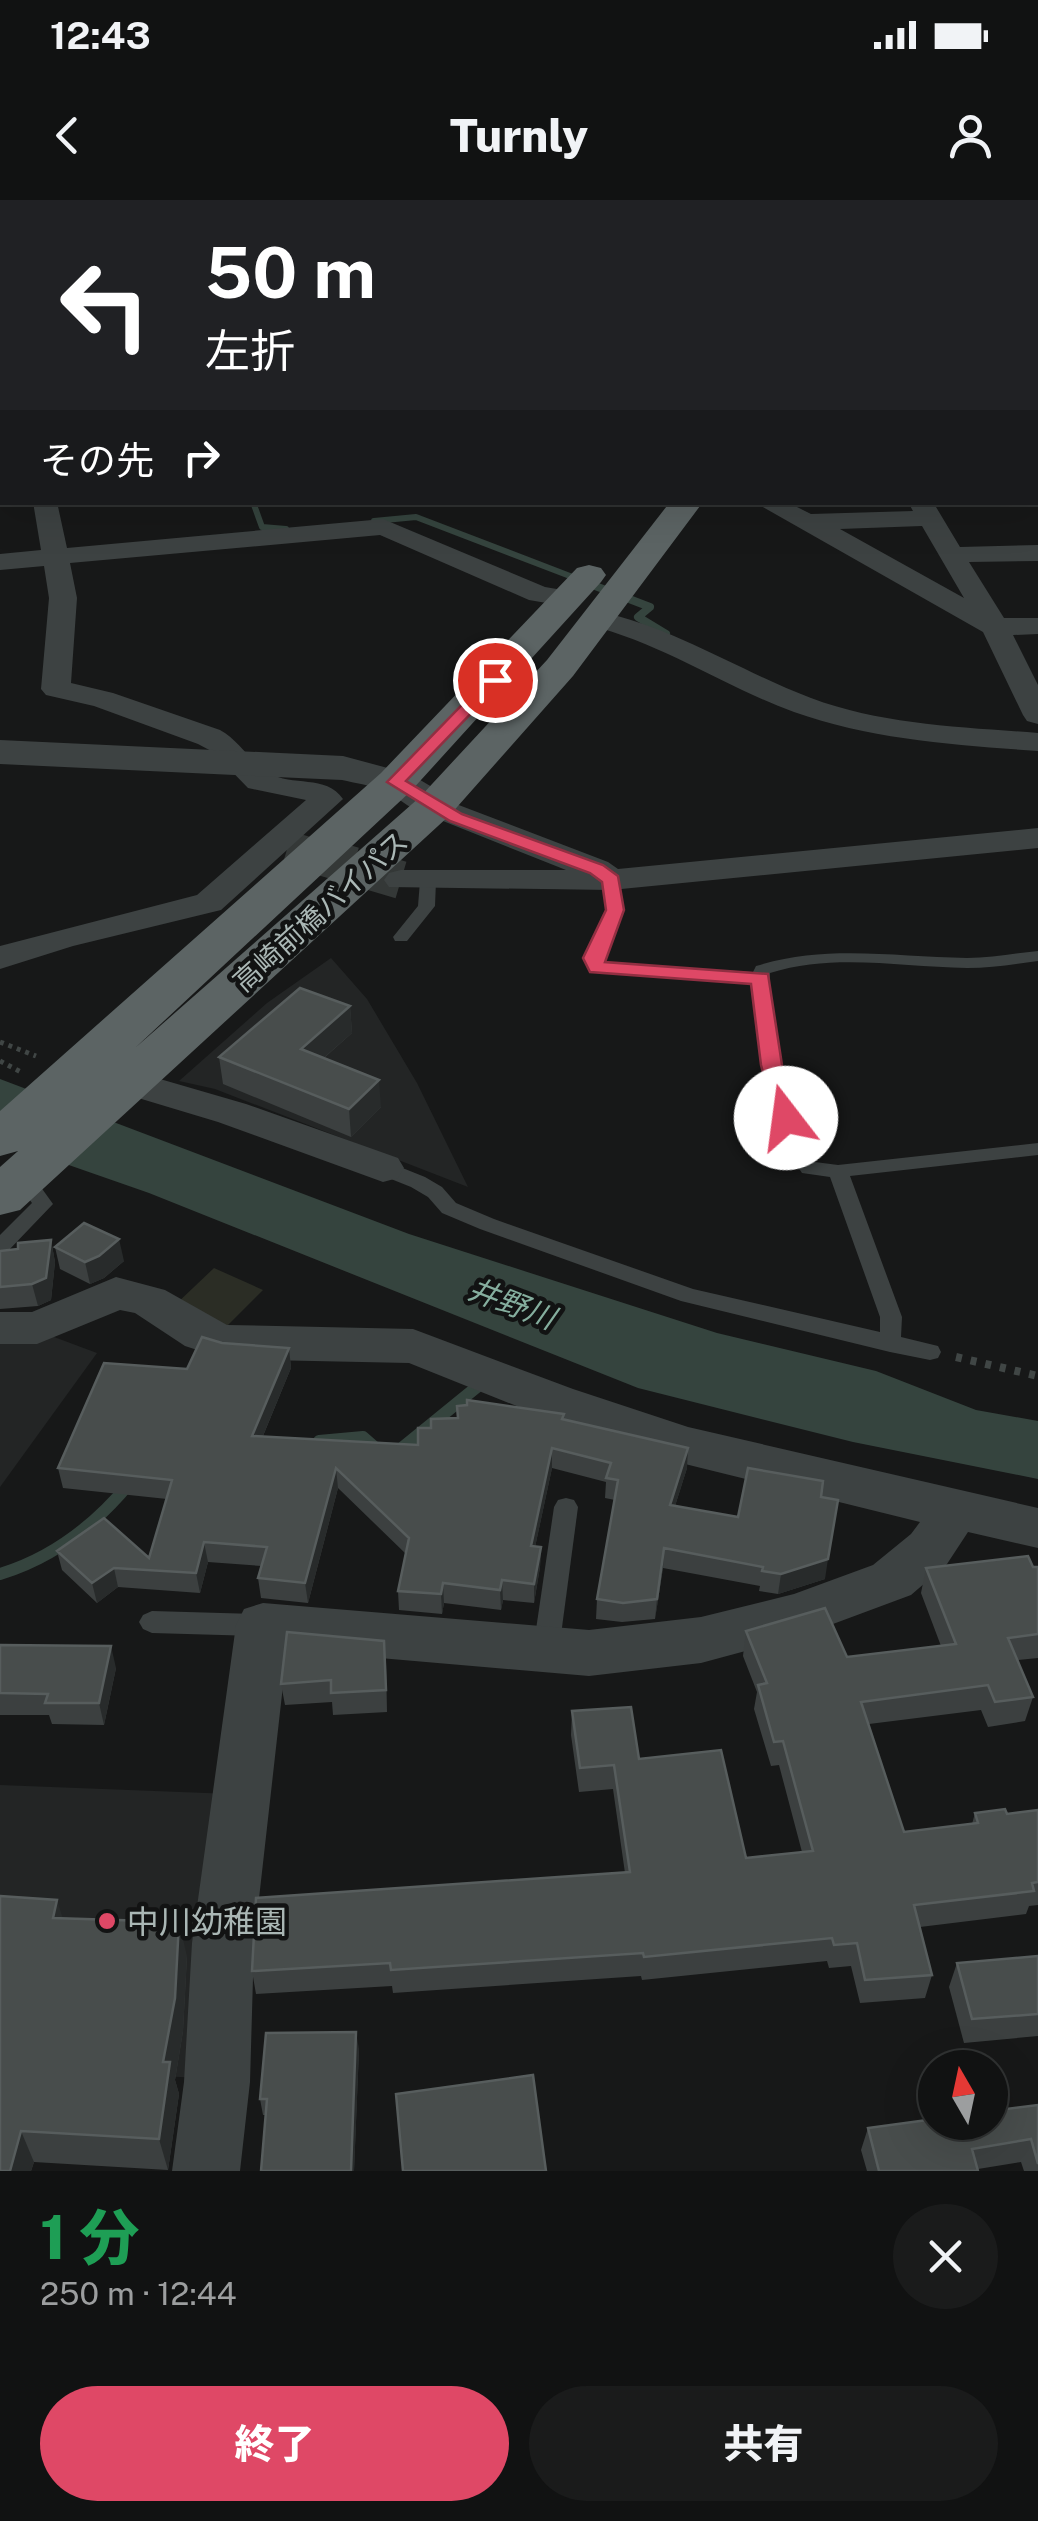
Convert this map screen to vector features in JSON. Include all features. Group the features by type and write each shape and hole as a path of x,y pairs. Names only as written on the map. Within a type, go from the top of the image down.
{"highway":[{"name":"高崎前橋バイパス","path":"91,1076 435,806 520,716 646,505"},
{"name":"高崎前橋バイパス","path":"8,1171 91,1076 396,782 584,609 684,505"}],"street":[{"path":"0,958 62,938 209,904 283,844 328,799 258,781 224,745 209,737 102,700 56,690 63,604 45,505"},
{"path":"773,505 810,522 995,627 1038,626"},
{"path":"810,522 924,510 995,627 1038,715"},
{"path":"0,562 383,528 540,594 632,627 757,686 847,719 910,732 1038,742"},
{"path":"952,555 1038,554"},
{"path":"0,752 344,768 396,782 456,818 596,869 611,880"},
{"path":"414,880 611,880 1038,838"},
{"path":"91,1076 232,1113 382,1168"},
{"path":"0,1328 37,1328 116,1293 149,1301 202,1334 225,1342 413,1346 556,1402 685,1445 954,1512 1038,1528"},
{"path":"206,2171 217,2082 223,1944 263,1625 589,1653 638,1648 756,1628 892,1580 929,1549 954,1512"}],"lane":[{"path":"401,937 427,909 431,896 414,880"},
{"path":"611,880 615,910 593,958 597,968 761,978"},
{"path":"1038,956 974,963 806,961 775,964 762,970 761,978 771,1065 792,1144 809,1168 838,1170 1038,1149"},
{"path":"382,1168 435,1192 449,1208 614,1271 690,1296 930,1352"},
{"path":"838,1170 890,1317 890,1344"},
{"path":"0,1247 43,1204 8,1171"},
{"path":"546,1650 566,1507"},
{"path":"152,1622 263,1625"}],"path":[{"path":"0,1042 91,1076"},
{"path":"930,1352 1038,1376"}],"shaded area":[{"path":"331,958 367,999 417,1083 468,1187 215,1089 179,1081 267,1003"},
{"path":"214,1268 263,1290 220,1333 174,1306"},
{"path":"46,1334 97,1353 0,1487 0,1337"},
{"name":"中川幼稚園","path":"0,1785 232,1794 200,2078 0,2068"}],"water":[{"name":"井野川","path":"0,1079 409,1234 717,1333 876,1371 976,1410 1038,1421 1038,1479 853,1442 638,1388 149,1193 0,1141"}],"building":[{"path":"300,988 350,1006 301,1049 379,1080 349,1109 219,1057"},
{"path":"84,1223 119,1239 85,1262 55,1247"},
{"path":"51,1240 46,1278 32,1284 0,1287 0,1251 18,1249 18,1243"},
{"path":"202,1337 222,1343 289,1348 252,1436 418,1445 418,1428 431,1428 431,1419 458,1418 457,1406 467,1405 467,1400 564,1414 562,1419 688,1448 670,1505 738,1517 748,1468 823,1481 821,1497 838,1500 828,1559 781,1574 664,1548 657,1599 623,1603 597,1599 618,1480 606,1478 611,1463 552,1448 531,1546 541,1547 534,1584 502,1580 500,1590 443,1583 441,1594 398,1591 409,1538 336,1468 305,1583 258,1578 267,1547 204,1542 196,1573 114,1568 92,1583 57,1551 104,1518 149,1558 172,1480 58,1468 104,1363 187,1369"},
{"path":"1028,1556 1033,1567 1038,1567 1038,1634 1008,1638 1033,1697 995,1702 988,1685 861,1702 904,1832 978,1823 975,1813 1038,1810 1038,1882 1032,1883 1034,1891 914,1905 932,1975 865,1980 857,1943 834,1945 832,1938 644,1957 643,1953 391,1970 390,1963 252,1971 256,1898 630,1872 614,1765 580,1768 572,1711 631,1707 639,1759 721,1750 746,1858 813,1851 783,1741 774,1742 758,1685 767,1683 746,1631 825,1608 847,1657 956,1644 926,1568"},
{"path":"287,1632 384,1641 386,1690 331,1693 331,1680 281,1684"},
{"path":"0,1645 111,1646 99,1703 45,1703 48,1694 0,1693"},
{"path":"0,1896 57,1900 53,1918 179,1922 175,1998 163,2062 170,2062 159,2139 21,2131 10,2171 0,2171"},
{"path":"1038,1956 1038,2014 972,2019 957,1963"},
{"path":"356,2032 351,2171 261,2171 267,2099 260,2099 266,2033"},
{"path":"533,2075 546,2171 403,2171 396,2094"},
{"path":"1038,2105 1038,2164 1031,2139 972,2149 978,2171 879,2171 868,2128 918,2121 918,2140 1008,2140 1008,2109"}],"waterway":[{"path":"254,505 262,527 286,529"},
{"path":"374,521 416,517 596,586"},
{"path":"590,584 650,607 638,617 666,634"},
{"path":"397,1452 483,1382"},
{"path":"319,1441 363,1437 379,1451"},
{"path":"0,1574 38,1559 71,1539 102,1514 129,1484"}],"tunnel":[{"path":"288,846 325,857"},
{"path":"317,855 401,880"}],"place":[{"name":"中川幼稚園","path":"107,1921"}],"route":[{"path":"495,680 396,782 456,818 596,869 611,880 615,910 593,958 597,968 761,978 771,1065 786,1118"}]}
